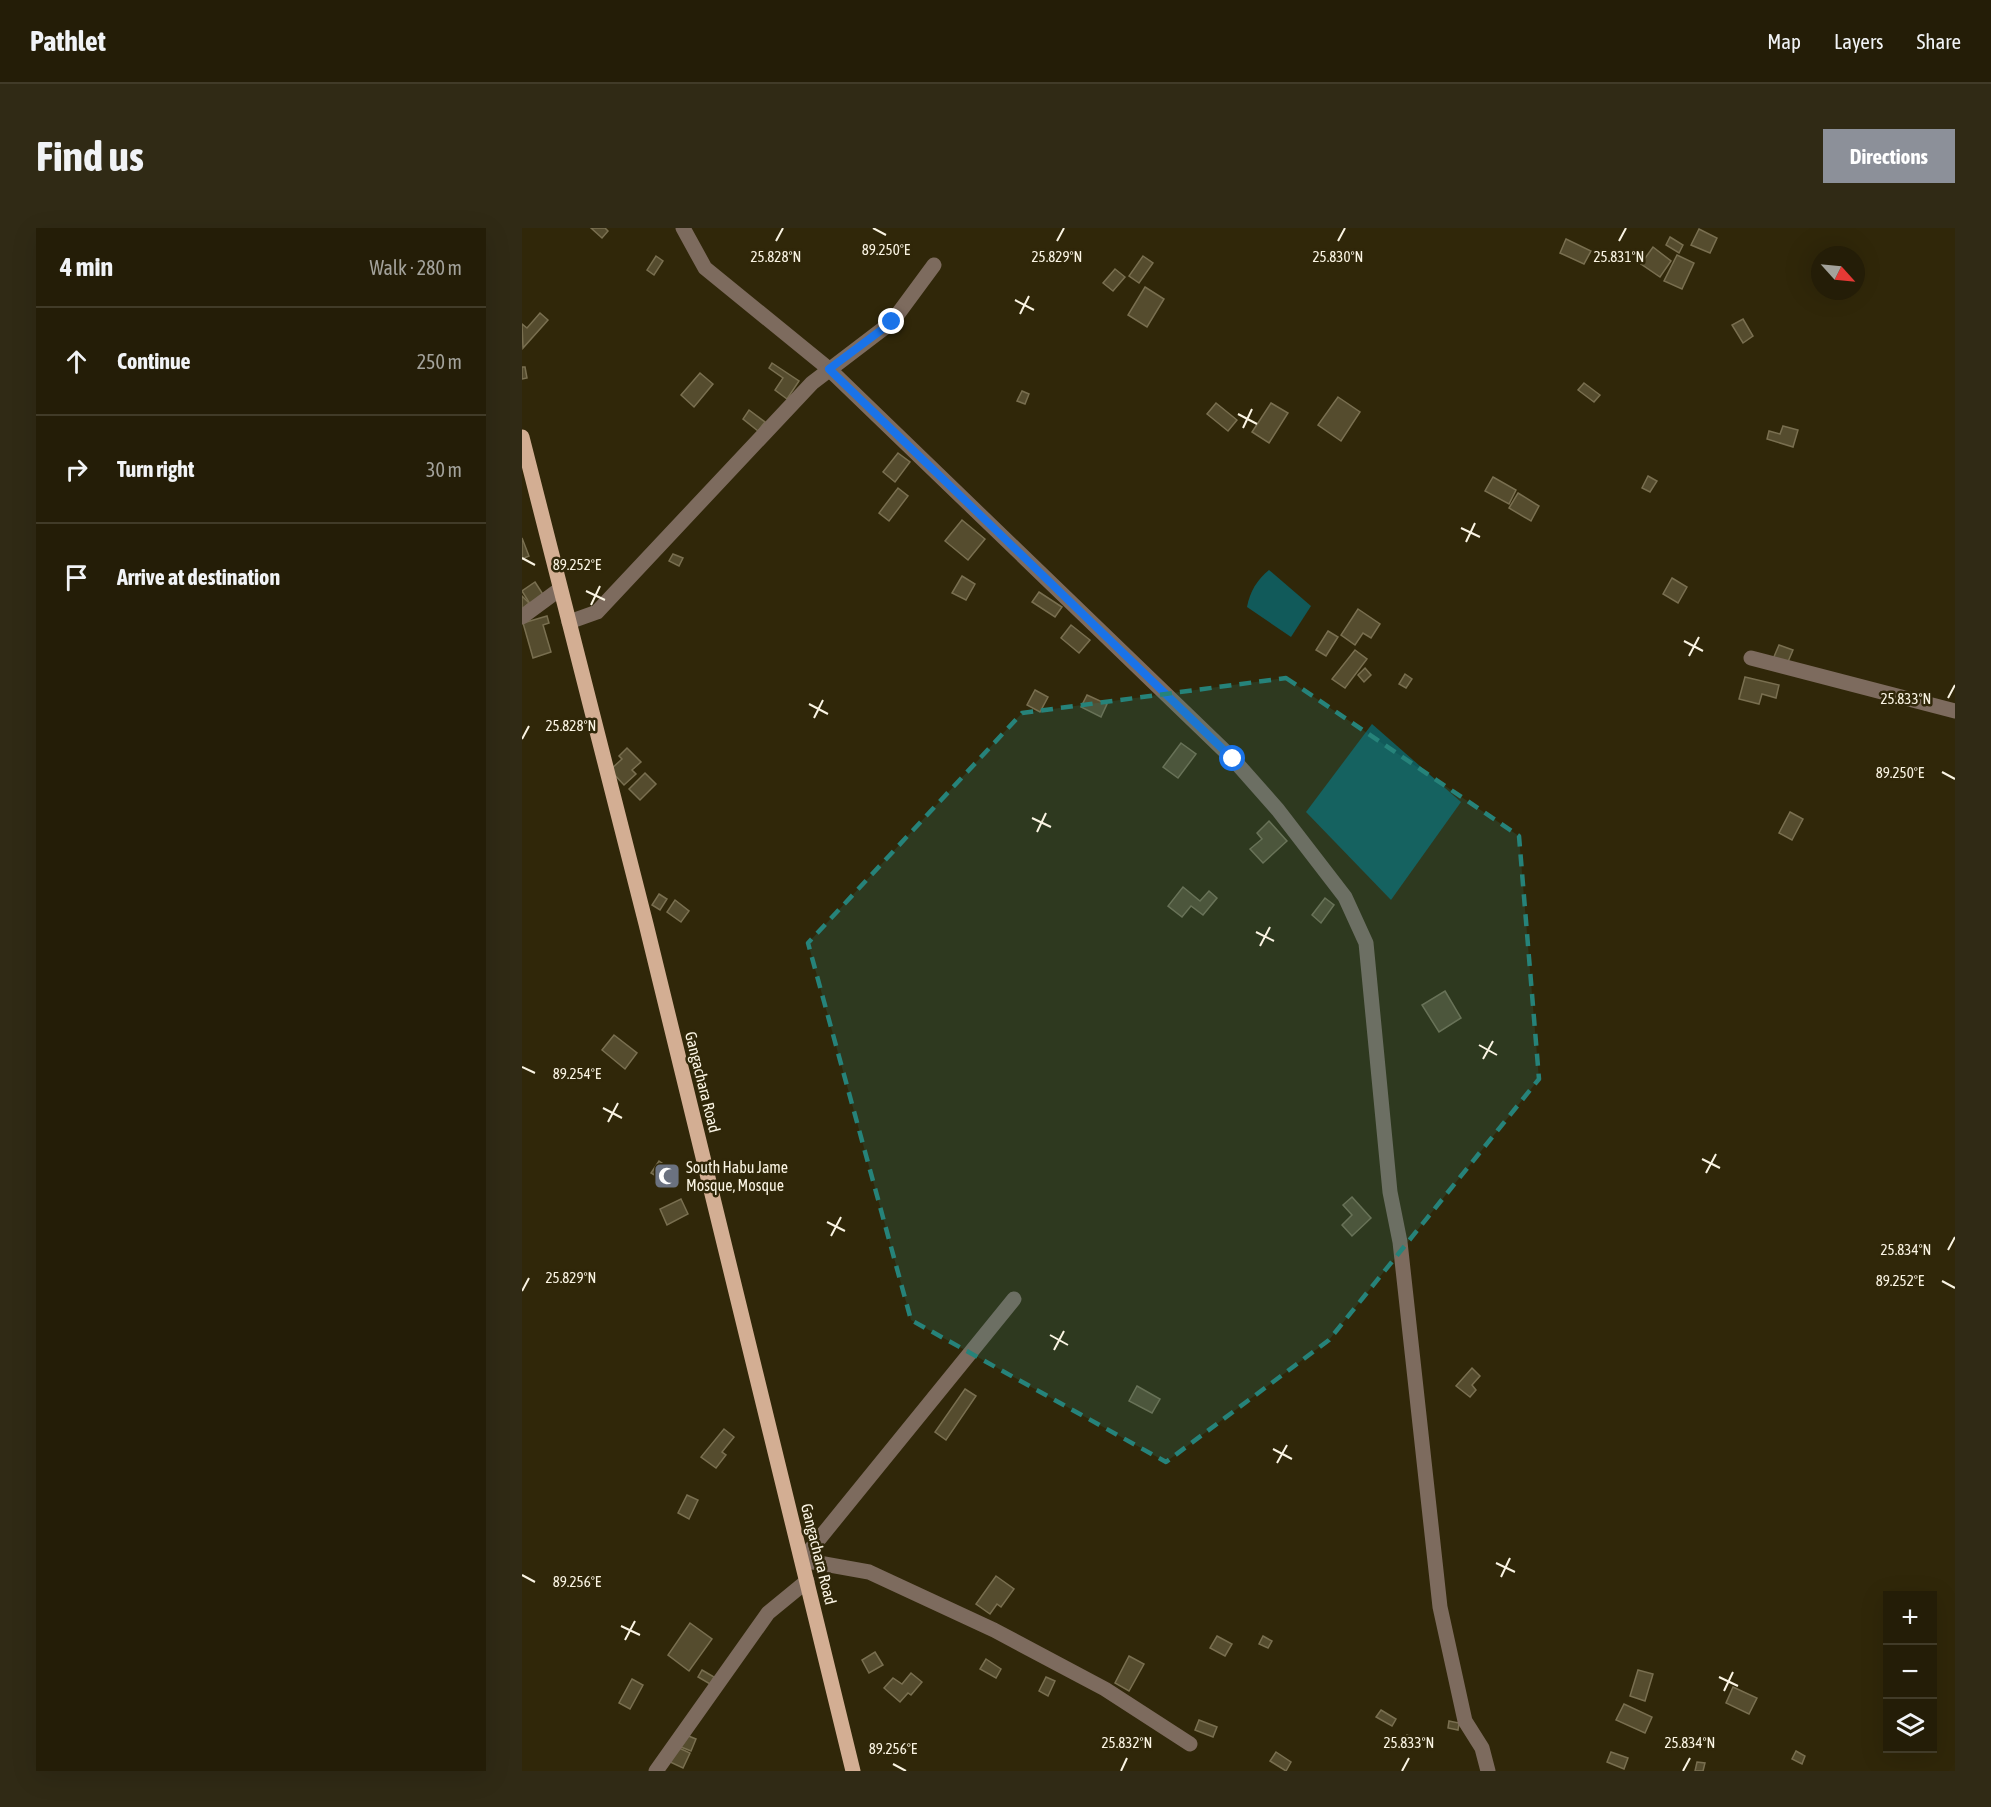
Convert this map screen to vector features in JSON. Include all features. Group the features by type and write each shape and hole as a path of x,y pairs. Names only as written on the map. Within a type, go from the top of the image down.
{"main road":[{"name":"Gangachara Road","path":"522,437 646,924 853,1771"}],"street":[{"path":"683,228 705,268 829,369 1233,759 1278,810 1345,897 1366,943 1390,1191 1400,1242 1440,1607 1465,1721 1482,1748 1488,1771"},
{"path":"569,622 597,612 813,383 892,322 934,265"},
{"path":"522,616 560,589"},
{"path":"1751,658 1955,711"},
{"path":"1014,1299 802,1560 869,1572 994,1630 1105,1689 1190,1744"},
{"path":"656,1771 768,1613 807,1581"}],"highlighted area":[{"path":"1286,678 1519,836 1539,1079 1329,1340 1166,1462 911,1320 808,943 1022,713"}],"water":[{"path":"1269,570 1311,606 1291,637 1247,607 1255,586"},
{"path":"1372,724 1461,802 1391,900 1306,812"}],"building":[{"path":"591,228 605,228 608,231 602,238"},
{"path":"1699,229 1717,238 1710,253 1691,245"},
{"path":"1670,237 1683,245 1679,253 1666,245"},
{"path":"1566,239 1591,251 1584,264 1560,253"},
{"path":"1653,247 1671,261 1660,277 1641,264"},
{"path":"1677,255 1694,263 1682,289 1664,281"},
{"path":"656,256 663,261 654,275 647,270"},
{"path":"1143,256 1153,263 1139,283 1129,276"},
{"path":"1115,269 1125,277 1113,291 1103,283"},
{"path":"1145,287 1164,299 1147,327 1128,315"},
{"path":"540,313 548,320 523,348 522,324 527,328"},
{"path":"1743,319 1753,336 1743,343 1732,325"},
{"path":"772,363 799,381 787,399 775,390 783,378 769,368"},
{"path":"522,367 525,367 527,378 522,379"},
{"path":"700,373 713,384 694,407 681,395"},
{"path":"1584,383 1600,395 1594,402 1578,390"},
{"path":"1022,391 1029,394 1025,404 1017,401"},
{"path":"1338,397 1360,412 1341,441 1318,425"},
{"path":"1216,403 1237,420 1228,431 1207,414"},
{"path":"1271,403 1288,413 1269,443 1252,432"},
{"path":"749,410 765,422 758,431 743,419"},
{"path":"1783,426 1798,430 1793,447 1767,439 1769,431 1780,434"},
{"path":"898,453 910,462 895,482 883,472"},
{"path":"1648,476 1657,481 1650,492 1642,488"},
{"path":"1493,477 1516,490 1509,504 1485,491"},
{"path":"898,488 908,496 889,521 879,513"},
{"path":"1518,493 1539,506 1531,521 1509,508"},
{"path":"962,520 985,539 968,560 945,541"},
{"path":"522,538 529,556 522,559"},
{"path":"673,554 683,558 679,566 669,561"},
{"path":"962,576 975,584 966,600 952,593"},
{"path":"1672,578 1687,587 1678,603 1663,594"},
{"path":"535,582 544,596 530,604 522,591"},
{"path":"1039,592 1062,607 1055,617 1032,602"},
{"path":"522,596 529,603 522,609"},
{"path":"1358,609 1380,624 1371,638 1363,633 1355,645 1341,635"},
{"path":"547,616 549,623 543,625 551,652 533,658 523,623"},
{"path":"1071,625 1090,640 1079,653 1061,638"},
{"path":"1328,631 1338,637 1326,656 1316,650"},
{"path":"1779,645 1793,650 1787,664 1773,659"},
{"path":"1355,650 1367,659 1345,688 1332,679"},
{"path":"1365,668 1371,675 1364,682 1358,675"},
{"path":"1405,674 1412,679 1406,688 1399,684"},
{"path":"1745,677 1779,685 1776,698 1762,694 1759,704 1739,699"},
{"path":"1035,690 1048,697 1040,712 1027,705"},
{"path":"1087,695 1107,704 1101,717 1081,707"},
{"path":"1181,743 1196,754 1178,778 1163,767"},
{"path":"627,748 641,762 632,770 636,774 624,785 610,770 622,759 619,756"},
{"path":"645,773 656,784 640,800 629,789"},
{"path":"1790,812 1803,819 1792,840 1779,833"},
{"path":"1269,821 1287,841 1263,863 1250,849 1262,839 1257,833"},
{"path":"1183,887 1200,901 1209,891 1217,898 1203,915 1191,906 1182,917 1168,906"},
{"path":"659,894 667,899 660,910 652,905"},
{"path":"1325,898 1334,905 1321,923 1312,915"},
{"path":"675,900 689,911 681,922 667,912"},
{"path":"1445,991 1461,1018 1439,1032 1422,1005"},
{"path":"614,1035 637,1053 625,1069 602,1050"},
{"path":"659,1161 675,1172 668,1183 651,1173"},
{"path":"1352,1197 1371,1218 1352,1236 1342,1225 1352,1215 1343,1205"},
{"path":"681,1199 688,1214 667,1225 660,1209"},
{"path":"1472,1368 1480,1376 1472,1385 1476,1390 1470,1397 1456,1386"},
{"path":"1137,1386 1160,1399 1152,1413 1129,1401"},
{"path":"965,1389 976,1396 946,1440 935,1432"},
{"path":"724,1429 734,1437 722,1452 726,1455 716,1468 701,1457"},
{"path":"687,1495 698,1500 689,1519 678,1513"},
{"path":"996,1576 1014,1589 1001,1607 997,1604 990,1614 976,1604"},
{"path":"690,1623 712,1639 689,1671 668,1655"},
{"path":"1217,1636 1232,1644 1225,1656 1210,1648"},
{"path":"1263,1636 1272,1641 1268,1648 1259,1644"},
{"path":"875,1652 883,1665 869,1673 862,1660"},
{"path":"1129,1656 1144,1664 1129,1691 1115,1683"},
{"path":"986,1659 1001,1669 996,1678 980,1669"},
{"path":"702,1670 714,1677 710,1684 698,1677"},
{"path":"1638,1670 1653,1674 1645,1701 1630,1696"},
{"path":"911,1673 922,1682 911,1695 908,1693 900,1702 884,1688 893,1678 902,1684"},
{"path":"1046,1677 1055,1681 1048,1696 1039,1691"},
{"path":"632,1679 643,1685 630,1709 619,1703"},
{"path":"1733,1687 1757,1698 1749,1714 1726,1703"},
{"path":"1624,1704 1652,1717 1645,1733 1616,1720"},
{"path":"1381,1710 1396,1719 1392,1726 1376,1717"},
{"path":"1199,1720 1217,1727 1213,1737 1195,1730"},
{"path":"1449,1721 1459,1723 1458,1730 1448,1728"},
{"path":"686,1735 696,1739 691,1751 681,1747"},
{"path":"1407,1735 1414,1738 1410,1747 1403,1744"},
{"path":"677,1747 690,1753 683,1768 670,1762"},
{"path":"1796,1751 1805,1756 1802,1764 1792,1759"},
{"path":"1276,1752 1291,1762 1286,1771 1270,1761"},
{"path":"1611,1752 1628,1758 1624,1769 1607,1762"},
{"path":"1697,1762 1705,1763 1703,1771 1695,1771"}],"place":[{"name":"South Habu Jame Mosque, Mosque","path":"667,1176"}],"route":[{"path":"892,322 829,369 1233,759"}]}
